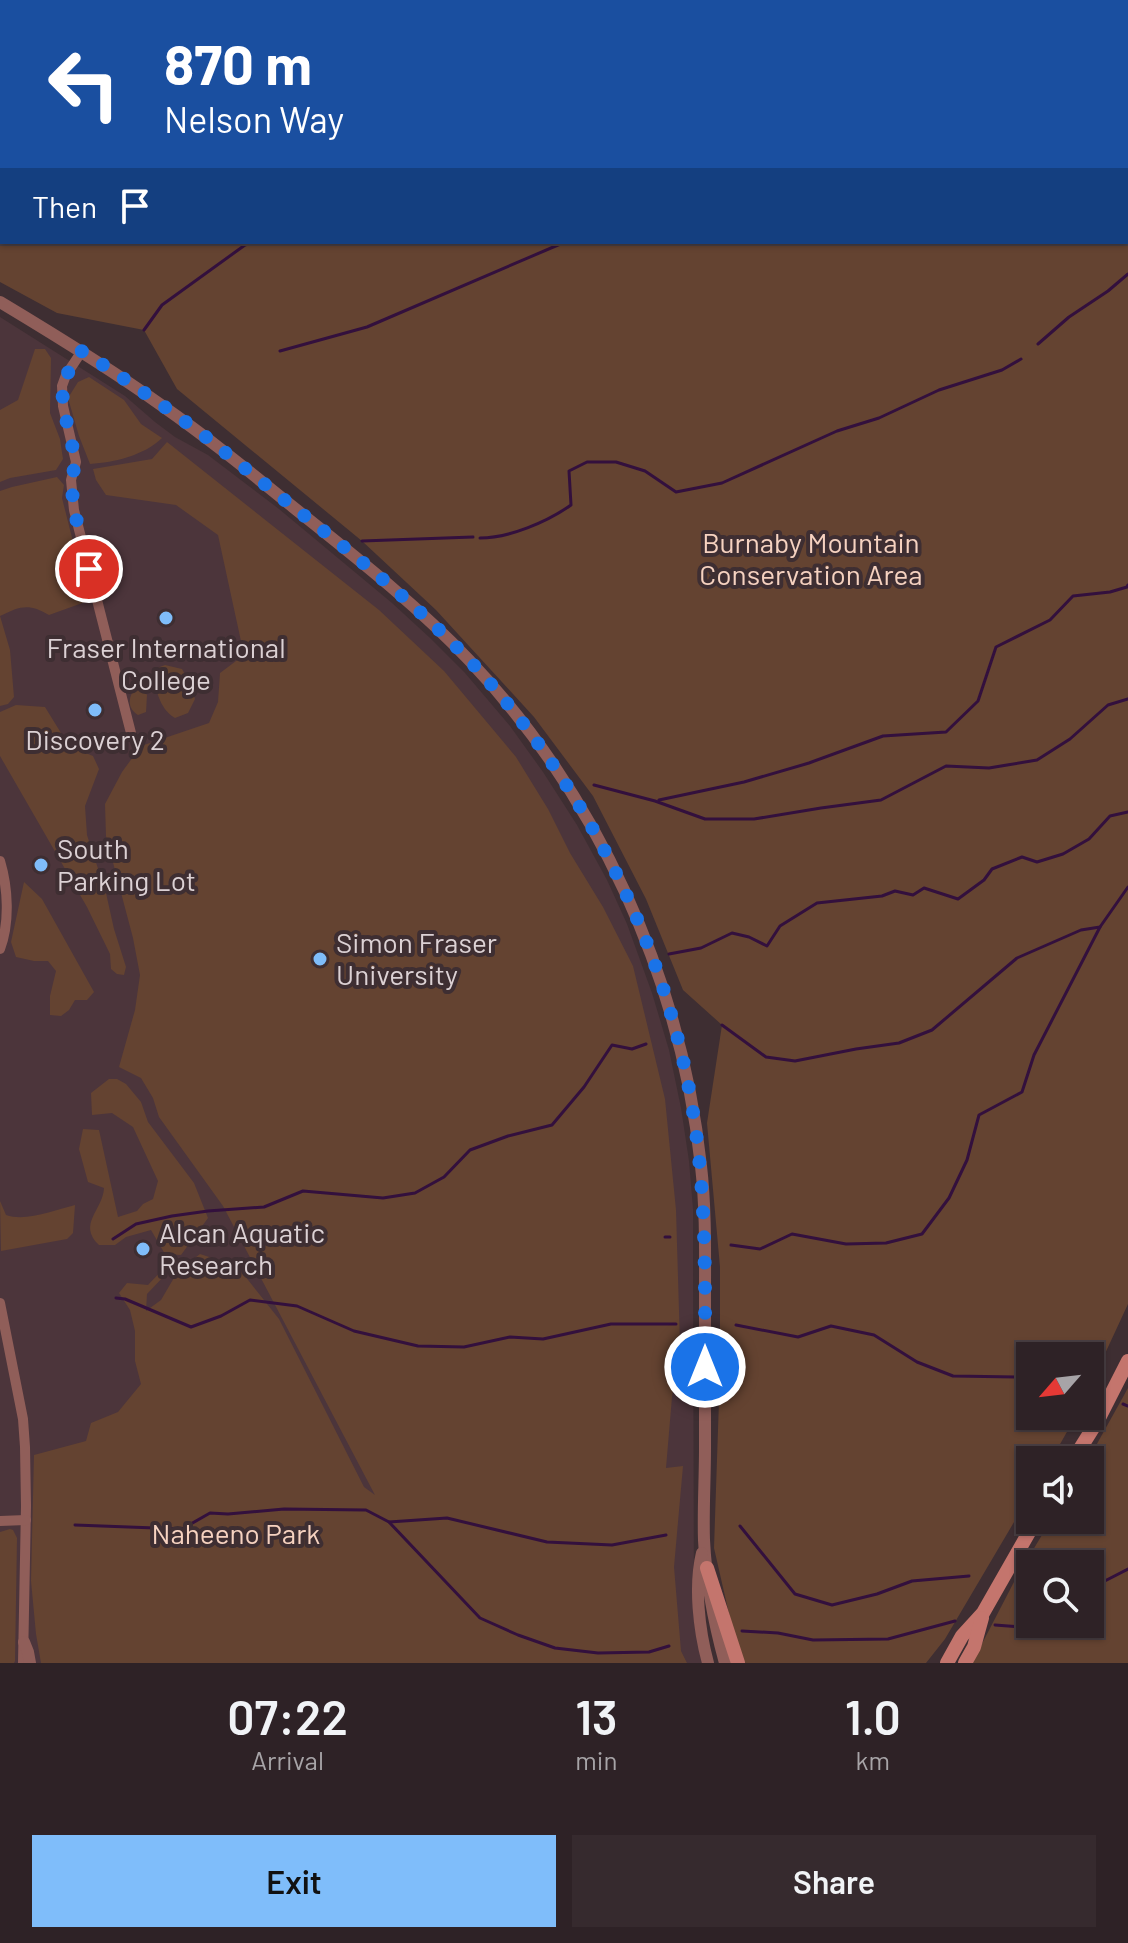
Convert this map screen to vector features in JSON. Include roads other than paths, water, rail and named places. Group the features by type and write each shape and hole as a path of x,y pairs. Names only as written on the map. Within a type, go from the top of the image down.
{"main road":[{"path":"1082,1446 1128,1361"},
{"path":"947,1663 962,1636 983,1613 1028,1534"},
{"path":"707,1568 738,1663"},
{"path":"965,1663 974,1647 983,1613"},
{"path":"937,1663 945,1649 958,1644"}],"street":[{"path":"0,302 82,351 203,435 331,537 437,628 474,666 525,728 589,822 620,882 660,979 689,1089 701,1164 705,1219 704,1542 715,1625 725,1663"},
{"path":"82,351 62,386 63,406 76,462 71,480 74,510 131,733"},
{"path":"0,861 6,909 0,949"},
{"path":"0,1303 23,1419 25,1447 23,1663"},
{"path":"0,1521 26,1520"},
{"path":"704,1542 699,1567 700,1620 708,1663"},
{"path":"24,1642 30,1663"}],"waterway":[{"path":"144,330 162,305 247,244"},
{"path":"280,351 367,327 560,244"},
{"path":"1038,344 1128,274"},
{"path":"480,538 527,528 571,505 569,471 587,462 616,462 645,471 676,492 722,483 837,431 879,418 939,390 1002,370 1021,359"},
{"path":"362,541 473,537"},
{"path":"659,800 744,782 883,736 946,732 978,701 996,647 1050,620 1073,596 1110,592 1128,585"},
{"path":"594,785 655,801 705,819 754,819 881,800 946,766 989,768 1037,760 1070,739 1108,705 1128,699"},
{"path":"669,954 701,948 732,933 767,946 780,926 817,903 882,896 895,891 913,895 924,888 958,899 984,880 992,869 1022,857 1037,862 1063,854 1089,839 1110,816 1128,812"},
{"path":"722,1025 766,1057 795,1061 899,1043 932,1030 1017,958 1081,930 1100,927 1128,887"},
{"path":"731,1245 760,1249 792,1234 846,1244 886,1243 922,1234 949,1198 967,1160 979,1115 1022,1092 1034,1055 1100,927"},
{"path":"113,1239 136,1224 208,1211 264,1207 303,1191 383,1198 415,1193 444,1177 470,1150 552,1125 584,1087 612,1045 632,1049 646,1044"},
{"path":"665,1237 670,1237"},
{"path":"116,1298 191,1327 221,1316 250,1300 297,1306 354,1331 418,1346 464,1347 510,1337 543,1339 611,1324 676,1324"},
{"path":"736,1325 798,1337 831,1326 874,1335 917,1362 953,1376 1016,1377"},
{"path":"1123,1404 1128,1406"},
{"path":"75,1525 182,1529 210,1513 284,1509 366,1510 389,1522 480,1618 555,1648 598,1653 649,1652 669,1646"},
{"path":"389,1522 447,1518 547,1542 612,1545 666,1535"},
{"path":"740,1526 795,1594 832,1605 912,1581 969,1576"},
{"path":"1104,1581 1128,1569"},
{"path":"742,1631 778,1633 813,1640 888,1639 955,1621"},
{"path":"995,1625 1016,1627"}],"place":[{"name":"Fraser International College","path":"166,618"},
{"name":"Discovery 2","path":"95,710"},
{"name":"South Parking Lot","path":"41,865"},
{"name":"Simon Fraser University","path":"320,959"},
{"name":"Alcan Aquatic Research","path":"143,1249"}],"park label":[{"name":"Burnaby Mountain Conservation Area","path":"811,559"},
{"name":"Naheeno Park","path":"236,1534"}]}
